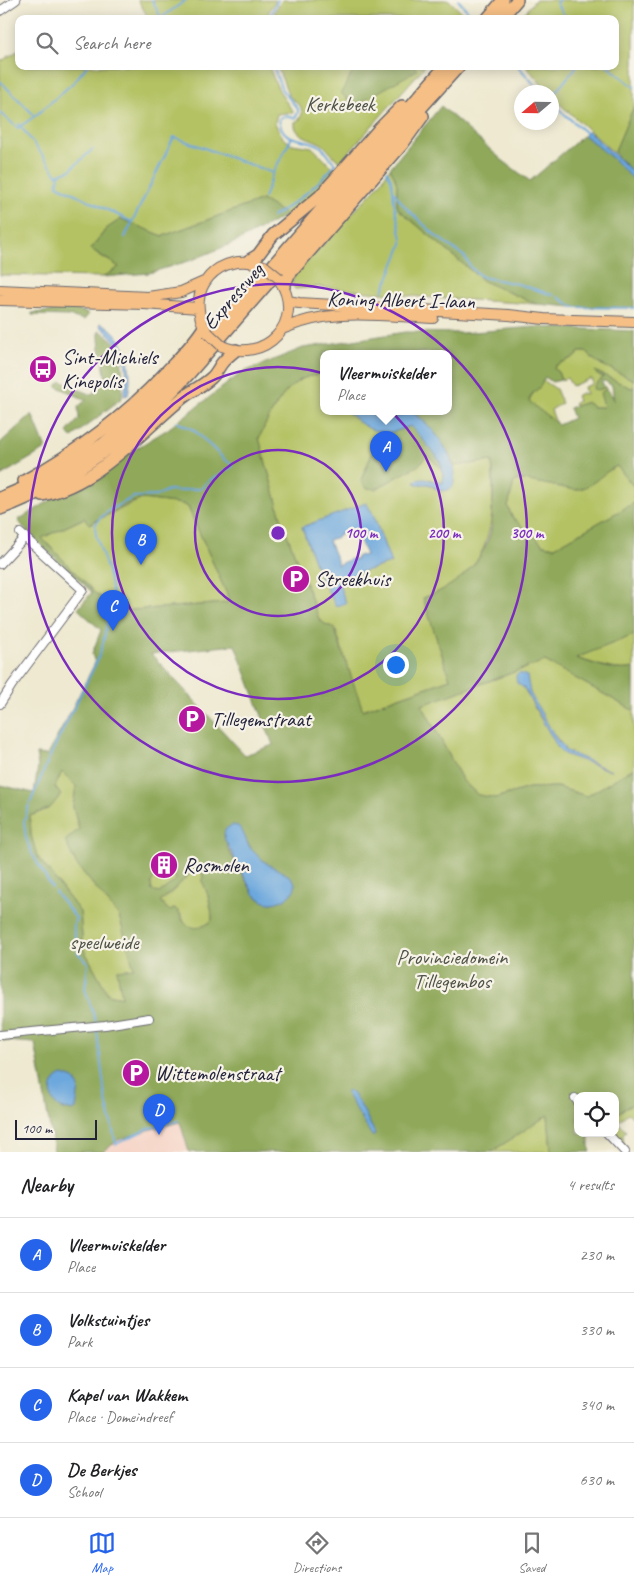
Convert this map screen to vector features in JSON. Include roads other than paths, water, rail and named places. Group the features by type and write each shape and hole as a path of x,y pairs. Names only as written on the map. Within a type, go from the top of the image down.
{"highway":[{"path":"490,15 503,0"},
{"path":"504,15 517,0"},
{"name":"Expressweg","path":"2,497 64,469 103,444 182,370 441,70"},
{"name":"Expressweg","path":"0,509 31,496 70,475 106,452 167,398 456,70"},
{"path":"282,283 402,145 447,81"},
{"path":"248,261 258,254 273,234 320,196 380,128 430,83"},
{"path":"2,497 80,448 117,420 146,393 205,329"},
{"path":"31,496 59,492 94,472 127,447 180,400 211,378 224,361 236,350"}],"main road":[{"path":"0,290 148,296 182,292 206,281 220,268 238,261 248,261 264,266 282,283 288,301 288,311 282,329"},
{"path":"0,300 144,304 198,308 200,294 206,281"},
{"name":"Koning Albert I-laan","path":"288,301 521,317"},
{"name":"Koning Albert I-laan","path":"198,308 205,329 222,346 236,350 254,350 262,347 270,342 282,329 307,319 324,316 354,314 472,320 521,317 634,322"}],"street":[{"path":"0,11 16,0"},
{"path":"0,564 23,535 83,590 0,704"},
{"path":"0,1035 149,1018"},
{"path":"611,1137 626,1152"}],"water":[{"path":"588,131 634,173 634,180 612,158 584,135"},
{"path":"101,323 110,328 123,344 130,375 128,395 124,396 126,364 120,348 100,326"},
{"path":"351,415 374,415 384,420 402,415 415,415 418,417 435,433 448,454 453,466 453,486 448,490 440,491 430,484 416,484 415,481 422,479 443,483 443,469 436,455 410,426 392,432 379,432 356,420"},
{"path":"366,503 372,512 391,563 358,573 341,582 340,587 346,603 336,606 318,572 302,527","holes":["357,529 366,555 361,555 357,559 354,560 353,558 337,565 337,560 328,540"]},
{"path":"519,673 527,676 530,693 557,740 564,747 564,750 611,771 564,754 558,748 524,688 517,683 516,676"},
{"path":"233,825 240,828 249,846 258,856 292,878 295,885 294,890 288,897 278,902 269,903 253,893 225,840 225,831"},
{"path":"63,1075 74,1079 79,1088 76,1109 72,1111 60,1108 53,1100 52,1085 58,1077"},
{"path":"348,1090 362,1109 374,1131 374,1136 372,1136 346,1093"}],"waterway":[{"path":"152,0 160,15"},
{"path":"165,15 186,0"},
{"path":"271,15 278,0"},
{"name":"Kerkebeek","path":"458,0 471,15"},
{"path":"559,0 556,3 564,15"},
{"path":"35,116 74,82 84,70"},
{"path":"272,217 306,193 336,164 320,146 289,136 281,127 279,119 284,116 295,118 298,109 282,90 274,70"},
{"name":"Kerkebeek","path":"522,70 535,85"},
{"path":"559,88 574,70"},
{"path":"613,70 634,87"},
{"path":"0,81 35,116 18,128 0,113"},
{"name":"Kerkebeek","path":"559,109 587,134"},
{"path":"19,124 59,177 57,185 132,222"},
{"path":"125,237 174,137 273,173"},
{"path":"264,198 273,173 291,139"},
{"path":"57,175 70,170 93,149"},
{"path":"387,171 391,179 393,191 406,208 436,236 465,257 471,268 482,277 518,284 553,295"},
{"path":"383,291 402,244 393,191"},
{"path":"558,297 573,307 634,308"},
{"path":"110,608 113,599 112,592 108,572 96,535 95,526 99,519 111,509 134,497 156,496 168,490 201,489 207,482 233,465 225,460 194,430 177,422"},
{"path":"33,856 26,838 24,822 28,808 50,756 97,661 108,619"},
{"path":"34,857 52,888"},
{"path":"55,892 76,918 74,932 78,944 78,953 88,963 85,989 96,1022"},
{"path":"97,1031 105,1096 116,1144 147,1129 178,1121"}],"place":[{"name":"Sint-Michiels Kinepolis","path":"43,369"},
{"name":"Vleermuiskelder","path":"386,472"},
{"name":"Volkstuintjes","path":"141,565"},
{"name":"Streekhuis","path":"296,579"},
{"name":"Kapel van Wakkem","path":"113,631"},
{"name":"Tillegemstraat","path":"192,719"},
{"name":"Rosmolen","path":"164,865"},
{"name":"Wittemolenstraat","path":"136,1073"},
{"name":"De Berkjes","path":"159,1135"}],"park label":[{"name":"speelweide","path":"104,942"},
{"name":"Provinciedomein Tillegembos","path":"452,969"}]}
